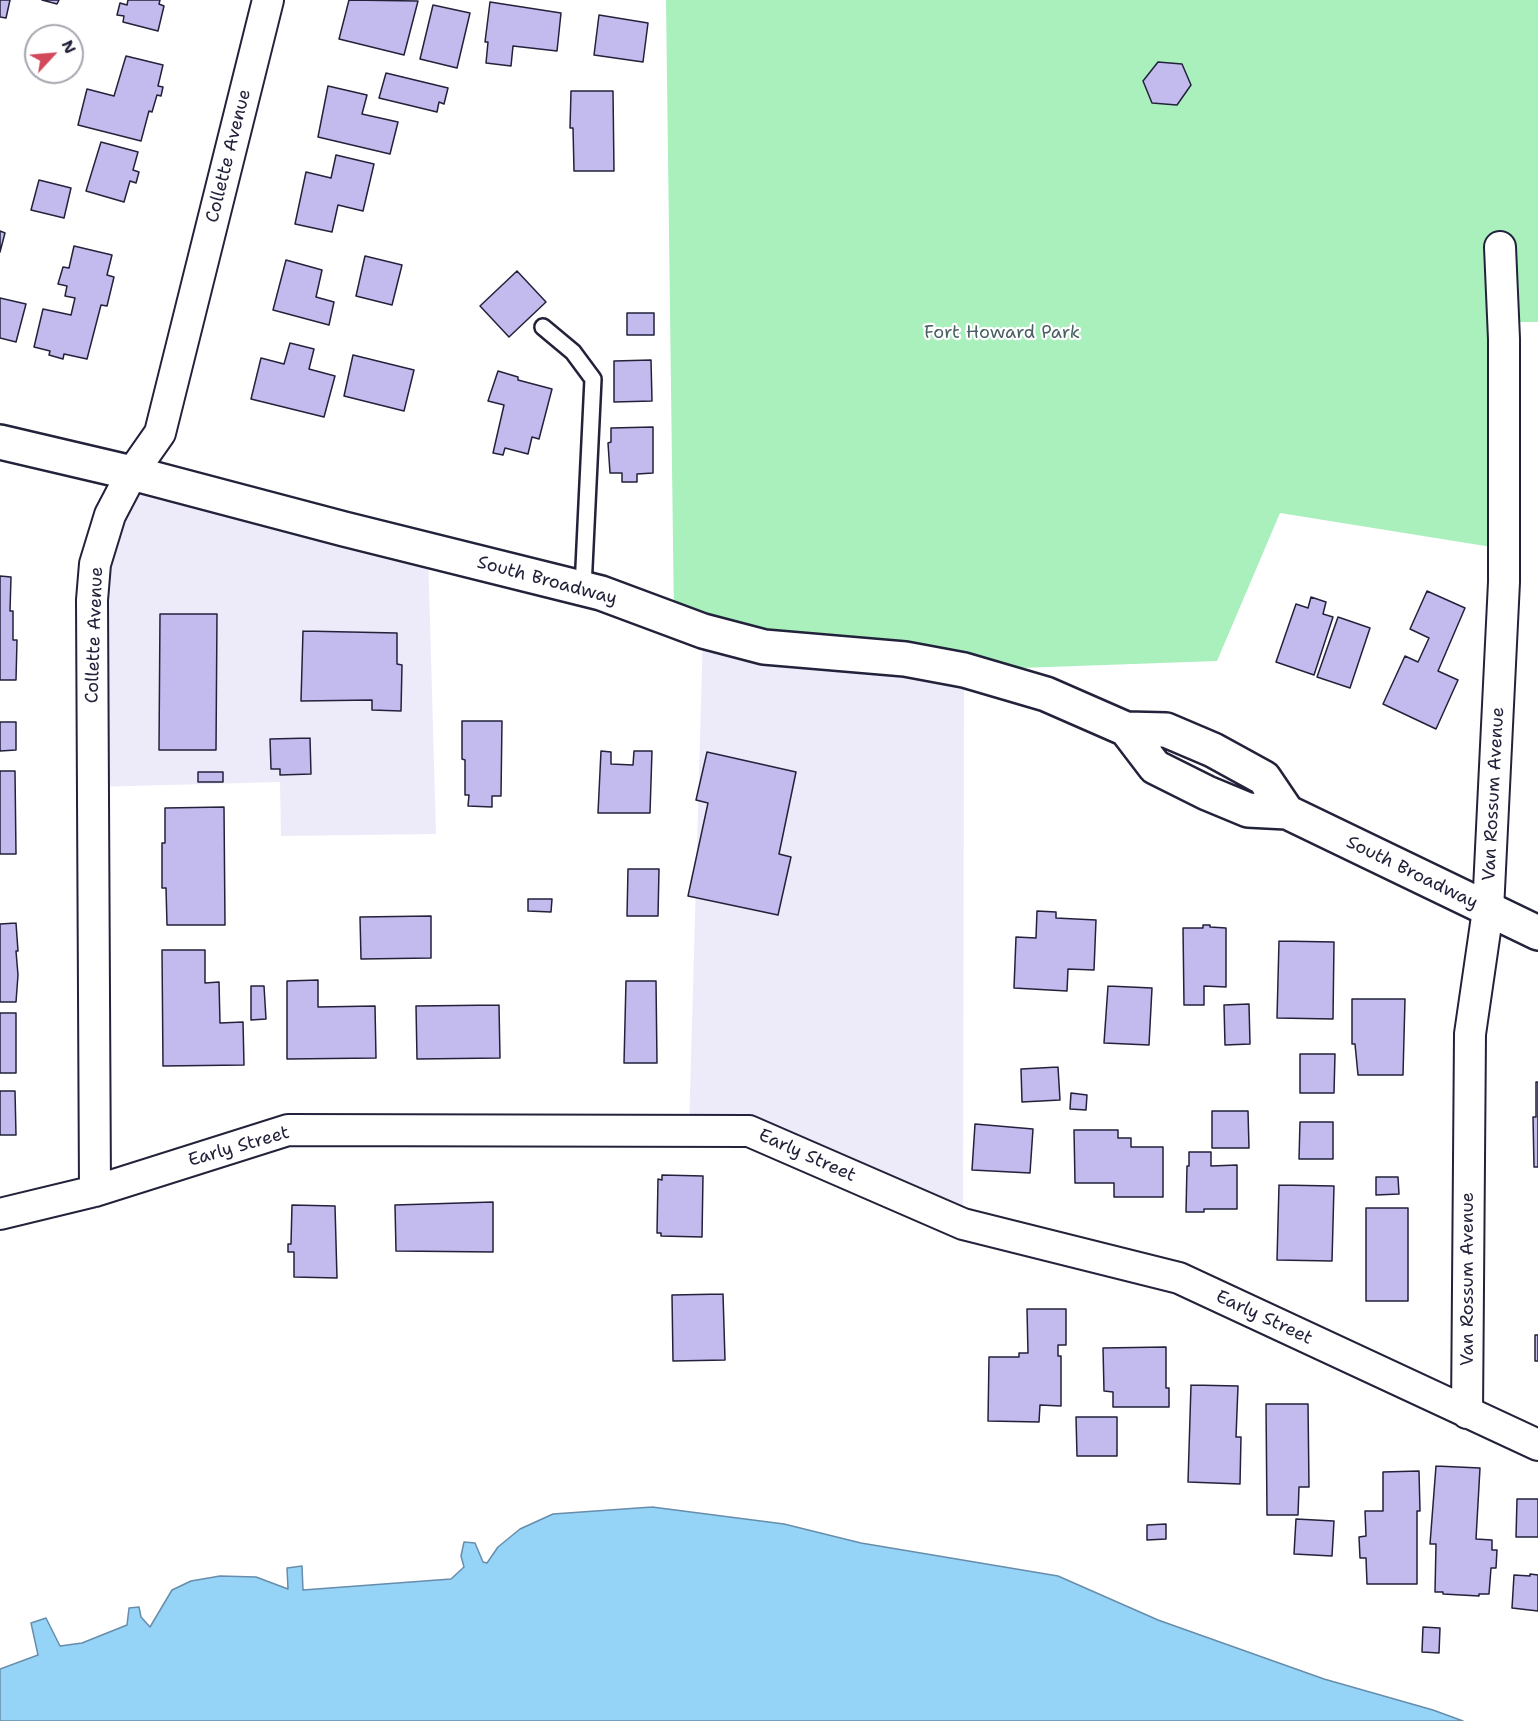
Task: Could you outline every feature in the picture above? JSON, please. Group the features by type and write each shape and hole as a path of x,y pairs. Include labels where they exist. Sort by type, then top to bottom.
{"street":[{"name":"Collette Avenue","path":"95,1191 92,600 95,564 107,522 132,473 160,433 268,0"},
{"name":"Van Rossum Avenue","path":"1467,1413 1470,1034 1488,910 1504,582 1504,339 1500,246"},
{"name":"South Broadway","path":"0,442 132,473 602,593 703,631 764,647 905,659 964,670 1046,694 1126,729 1166,730 1220,754 1264,778 1287,812 1538,933"},
{"name":"Early Street","path":"0,1214 95,1191 288,1130 749,1131 963,1224 1179,1278 1538,1445"}],"lane":[{"path":"543,327 573,352 593,378 583,588"}],"shaded area":[{"path":"132,473 428,550 436,834 281,836 280,782 92,787 92,600"},
{"path":"703,631 964,670 963,1224 749,1131 689,1131"}],"green space":[{"name":"Fort Howard Park","path":"666,0 1538,0 1538,322 1504,322 1504,549 1280,513 1217,661 964,670 674,621"}],"water":[{"path":"652,1507 784,1524 861,1543 1058,1576 1158,1620 1324,1679 1433,1710 1463,1721 0,1721 0,1669 38,1655 31,1623 46,1618 60,1646 82,1643 127,1625 129,1608 139,1607 141,1617 150,1627 172,1590 191,1581 220,1576 256,1577 288,1589 287,1568 302,1566 303,1590 451,1579 464,1567 461,1556 464,1542 475,1543 483,1562 487,1563 498,1547 520,1529 553,1514"}],"building":[{"path":"0,0 10,0 6,18 0,17"},
{"path":"42,0 59,0 57,4"},
{"path":"128,0 160,0 159,4 164,6 158,31 123,22 124,16 117,15 120,3 127,5"},
{"path":"349,0 418,1 404,55 339,39"},
{"path":"490,2 561,13 557,51 513,46 511,66 486,63 488,42 485,42"},
{"path":"433,5 470,13 457,68 420,59"},
{"path":"599,15 648,23 643,62 594,55"},
{"path":"126,56 163,65 158,86 163,87 161,96 157,95 152,112 149,111 141,141 78,125 87,89 114,96"},
{"path":"1158,62 1182,64 1191,85 1177,105 1152,103 1143,81"},
{"path":"386,73 448,88 444,104 439,102 437,112 379,98"},
{"path":"328,86 367,95 362,114 398,122 390,154 318,137"},
{"path":"571,91 613,91 614,171 574,171 573,128 570,128"},
{"path":"101,142 138,152 133,170 139,172 136,183 130,181 124,202 86,191"},
{"path":"336,155 374,164 363,211 338,205 332,232 295,224 306,172 331,178"},
{"path":"39,180 71,188 64,218 31,210"},
{"path":"0,231 5,233 0,252"},
{"path":"74,246 112,255 107,275 114,277 107,306 101,305 87,359 64,354 63,359 49,355 50,351 34,347 43,309 71,315 75,298 65,296 67,286 58,284 63,267 69,268"},
{"path":"365,256 402,265 392,305 356,296"},
{"path":"286,260 322,270 316,297 334,302 329,325 273,310"},
{"path":"517,271 546,302 509,337 480,306"},
{"path":"0,298 26,304 16,342 0,338"},
{"path":"627,313 654,313 654,335 627,335"},
{"path":"290,343 314,349 309,369 335,376 324,417 251,399 261,358 284,364"},
{"path":"353,355 414,370 404,411 344,396"},
{"path":"651,360 652,401 614,402 614,361"},
{"path":"498,371 518,377 518,380 552,389 539,439 532,437 528,454 505,448 503,455 493,453 504,405 488,401"},
{"path":"653,427 653,473 637,474 637,482 622,482 622,473 610,473 608,443 611,442 611,428"},
{"path":"0,576 11,577 10,611 13,611 13,640 17,640 16,680 0,680"},
{"path":"1427,591 1465,608 1438,671 1458,680 1436,729 1383,704 1405,656 1418,662 1429,638 1410,629"},
{"path":"1311,597 1326,602 1323,614 1333,617 1314,675 1276,662 1296,604 1308,608"},
{"path":"160,614 217,614 216,750 159,750"},
{"path":"1338,617 1370,628 1350,688 1317,677"},
{"path":"303,631 397,633 397,664 402,665 401,711 372,710 372,700 301,701"},
{"path":"462,721 502,721 501,796 492,796 492,807 468,806 469,795 465,795 465,760 462,759"},
{"path":"0,722 16,722 16,750 0,751"},
{"path":"310,738 311,774 280,775 280,769 271,769 270,739"},
{"path":"601,751 611,752 611,764 633,765 634,751 652,751 650,813 598,813"},
{"path":"707,752 796,772 779,854 791,857 778,915 688,896 708,803 696,800"},
{"path":"0,771 15,771 16,854 0,854"},
{"path":"198,772 223,772 223,782 198,782"},
{"path":"224,807 225,925 167,925 166,888 162,888 165,808"},
{"path":"628,869 659,869 658,916 627,916"},
{"path":"528,899 552,899 551,912 528,911"},
{"path":"1037,911 1056,912 1056,918 1096,920 1094,970 1068,969 1067,991 1014,988 1016,937 1036,938"},
{"path":"431,916 431,958 361,959 360,917"},
{"path":"16,923 18,975 16,1002 0,1002 0,924"},
{"path":"1203,925 1226,928 1226,987 1204,986 1204,1005 1184,1005 1183,928 1203,928"},
{"path":"1279,941 1334,942 1333,1019 1277,1018"},
{"path":"162,950 205,950 205,983 219,982 220,1023 243,1022 244,1065 163,1066"},
{"path":"318,980 318,1007 375,1006 376,1058 287,1059 287,981"},
{"path":"626,981 656,981 657,1063 624,1063"},
{"path":"251,986 264,986 266,1019 251,1020"},
{"path":"1108,986 1152,988 1149,1045 1104,1043"},
{"path":"1352,999 1405,999 1403,1075 1358,1075 1355,1044 1352,1044"},
{"path":"1249,1004 1250,1044 1225,1045 1224,1005"},
{"path":"499,1005 500,1058 417,1059 416,1006"},
{"path":"0,1013 16,1013 16,1073 0,1073"},
{"path":"1300,1054 1335,1054 1334,1093 1300,1093"},
{"path":"1058,1067 1060,1100 1022,1102 1021,1069"},
{"path":"1536,1082 1538,1082 1538,1167 1534,1167 1533,1117 1536,1117"},
{"path":"0,1091 15,1091 16,1135 0,1135"},
{"path":"1071,1093 1087,1095 1086,1110 1070,1109"},
{"path":"1212,1111 1248,1111 1249,1148 1212,1148"},
{"path":"1300,1122 1333,1122 1333,1159 1299,1159"},
{"path":"975,1124 1033,1129 1030,1173 972,1170"},
{"path":"1074,1130 1118,1130 1118,1138 1131,1138 1131,1147 1163,1147 1163,1197 1114,1197 1114,1183 1075,1183"},
{"path":"1189,1152 1211,1152 1211,1166 1237,1165 1237,1209 1204,1209 1204,1212 1186,1212"},
{"path":"662,1175 703,1176 702,1237 661,1236 661,1233 657,1233 658,1179 662,1180"},
{"path":"1376,1177 1398,1177 1399,1194 1376,1195"},
{"path":"1279,1185 1334,1186 1332,1261 1277,1260"},
{"path":"493,1202 493,1252 396,1251 395,1205"},
{"path":"292,1205 335,1206 337,1278 294,1277 294,1252 288,1252 288,1244 291,1244"},
{"path":"1366,1208 1408,1208 1408,1301 1366,1301"},
{"path":"723,1294 725,1360 673,1361 672,1295"},
{"path":"1027,1309 1066,1309 1066,1345 1058,1345 1058,1356 1061,1356 1061,1406 1040,1405 1039,1422 988,1421 989,1357 1019,1357 1019,1353 1028,1353"},
{"path":"1535,1335 1538,1335 1538,1361 1535,1361"},
{"path":"1166,1347 1166,1388 1169,1388 1169,1407 1113,1407 1113,1392 1104,1391 1103,1348"},
{"path":"1191,1385 1238,1386 1236,1437 1241,1437 1240,1484 1188,1482"},
{"path":"1266,1404 1308,1404 1309,1487 1299,1487 1298,1515 1267,1515"},
{"path":"1076,1417 1117,1417 1117,1456 1077,1456"},
{"path":"1436,1466 1480,1468 1476,1539 1492,1540 1492,1550 1497,1550 1496,1568 1491,1568 1489,1594 1479,1594 1479,1596 1435,1592 1436,1544 1430,1544"},
{"path":"1419,1471 1417,1584 1367,1584 1366,1558 1360,1558 1359,1537 1366,1536 1365,1511 1383,1511 1383,1472"},
{"path":"1517,1499 1538,1499 1538,1537 1516,1537"},
{"path":"1296,1519 1334,1521 1332,1556 1294,1554"},
{"path":"1166,1524 1166,1539 1147,1540 1147,1525"},
{"path":"1530,1574 1538,1575 1538,1611 1512,1608 1514,1575 1530,1576"},
{"path":"1423,1627 1440,1628 1439,1653 1422,1652"}]}
